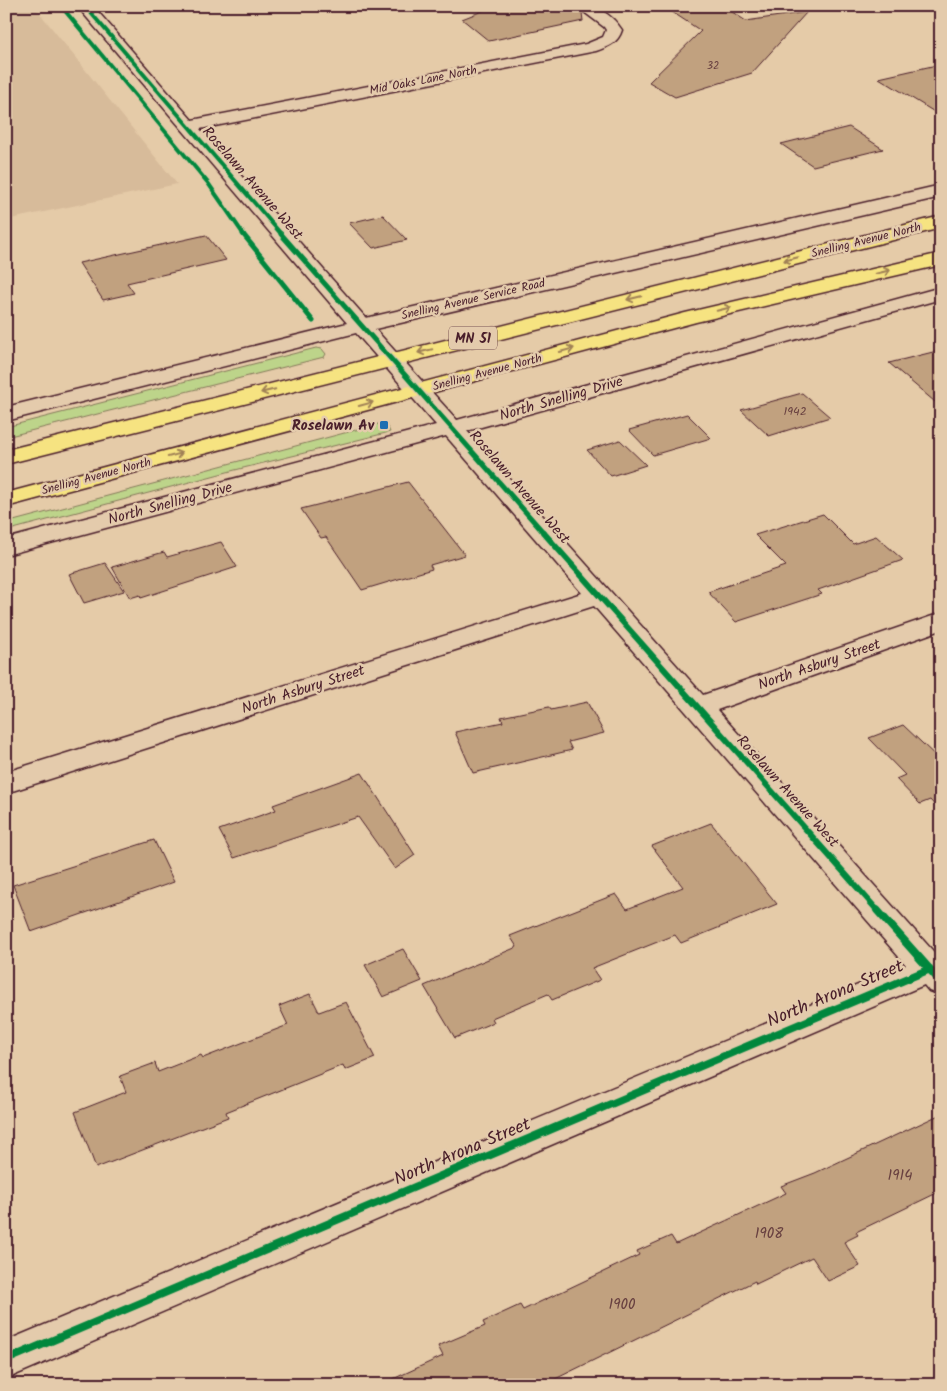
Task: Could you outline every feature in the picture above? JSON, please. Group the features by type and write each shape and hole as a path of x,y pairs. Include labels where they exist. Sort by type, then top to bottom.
{"main road":[{"name":"Snelling Avenue North","path":"6,457 941,222"},
{"name":"Snelling Avenue North","path":"6,500 692,317 941,259"}],"street":[{"name":"Roselawn Avenue West","path":"85,6 187,126 419,391 935,975"},
{"name":"Mid Oaks Lane North","path":"187,126 590,48 607,41 613,36 614,30 610,24 584,6"},
{"name":"Snelling Avenue Service Road","path":"6,414 363,326 941,191"},
{"name":"North Snelling Drive","path":"6,547 452,428 712,354 941,293"},
{"name":"North Asbury Street","path":"6,783 599,596"},
{"name":"North Asbury Street","path":"697,707 941,621"},
{"name":"North Arona Street","path":"6,1360 935,975"}],"shaded area":[{"path":"6,6 34,6 177,184 6,220"}],"green space":[{"path":"316,348 322,349 326,354 324,357 6,437 6,427"},
{"path":"382,423 386,424 390,432 231,471 6,531 6,523"}],"building":[{"path":"495,6 574,6 582,13 583,21 489,41 462,19"},
{"path":"663,6 723,6 746,21 807,12 752,73 675,97 649,82 701,31"},
{"path":"941,64 941,116 879,78"},
{"path":"849,127 883,149 813,166 781,144"},
{"path":"383,215 407,240 373,248 349,223"},
{"path":"206,235 226,260 127,283 134,293 103,300 79,263"},
{"path":"941,350 941,407 889,363"},
{"path":"802,393 830,417 769,436 741,410"},
{"path":"687,414 711,438 653,455 629,430"},
{"path":"620,440 646,465 611,476 587,450"},
{"path":"408,482 465,555 430,565 432,569 362,590 326,537 321,538 301,509"},
{"path":"823,514 853,544 876,536 903,560 818,590 822,594 736,622 708,592 786,566 755,535"},
{"path":"221,542 237,567 141,598 140,595 130,598 112,567 164,552 167,557"},
{"path":"105,563 124,591 84,603 69,574"},
{"path":"587,702 604,733 568,742 572,750 473,773 455,732 503,722 501,717 549,707 551,710"},
{"path":"903,725 941,761 941,812 930,800 920,804 896,779 905,775 869,738"},
{"path":"362,773 415,855 395,869 358,817 234,858 219,830 276,810 273,805"},
{"path":"711,823 777,904 681,943 675,935 592,968 600,980 552,1000 548,994 492,1018 494,1022 455,1038 424,986 517,947 510,936 616,894 627,909 683,887 652,846"},
{"path":"154,840 174,882 31,932 13,885"},
{"path":"403,949 422,981 383,997 365,965"},
{"path":"310,994 319,1012 346,1002 375,1058 345,1070 343,1065 226,1112 228,1117 96,1168 75,1112 126,1092 120,1076 155,1063 158,1072 201,1055 203,1058 288,1025 279,1006"},
{"path":"941,1114 941,1191 856,1232 858,1235 844,1242 860,1266 828,1281 812,1257 756,1284 755,1281 543,1385 380,1385 443,1356 438,1346 485,1326 483,1322 520,1305 523,1310 639,1255 637,1251 671,1236 676,1244 786,1193 781,1186 815,1173"}],"cycle path":[{"path":"61,6 208,183 250,244 313,321"},
{"path":"85,6 348,311 941,982"},
{"path":"6,1360 930,969"}],"place":[{"name":"Roselawn Av","path":"384,425"}]}
